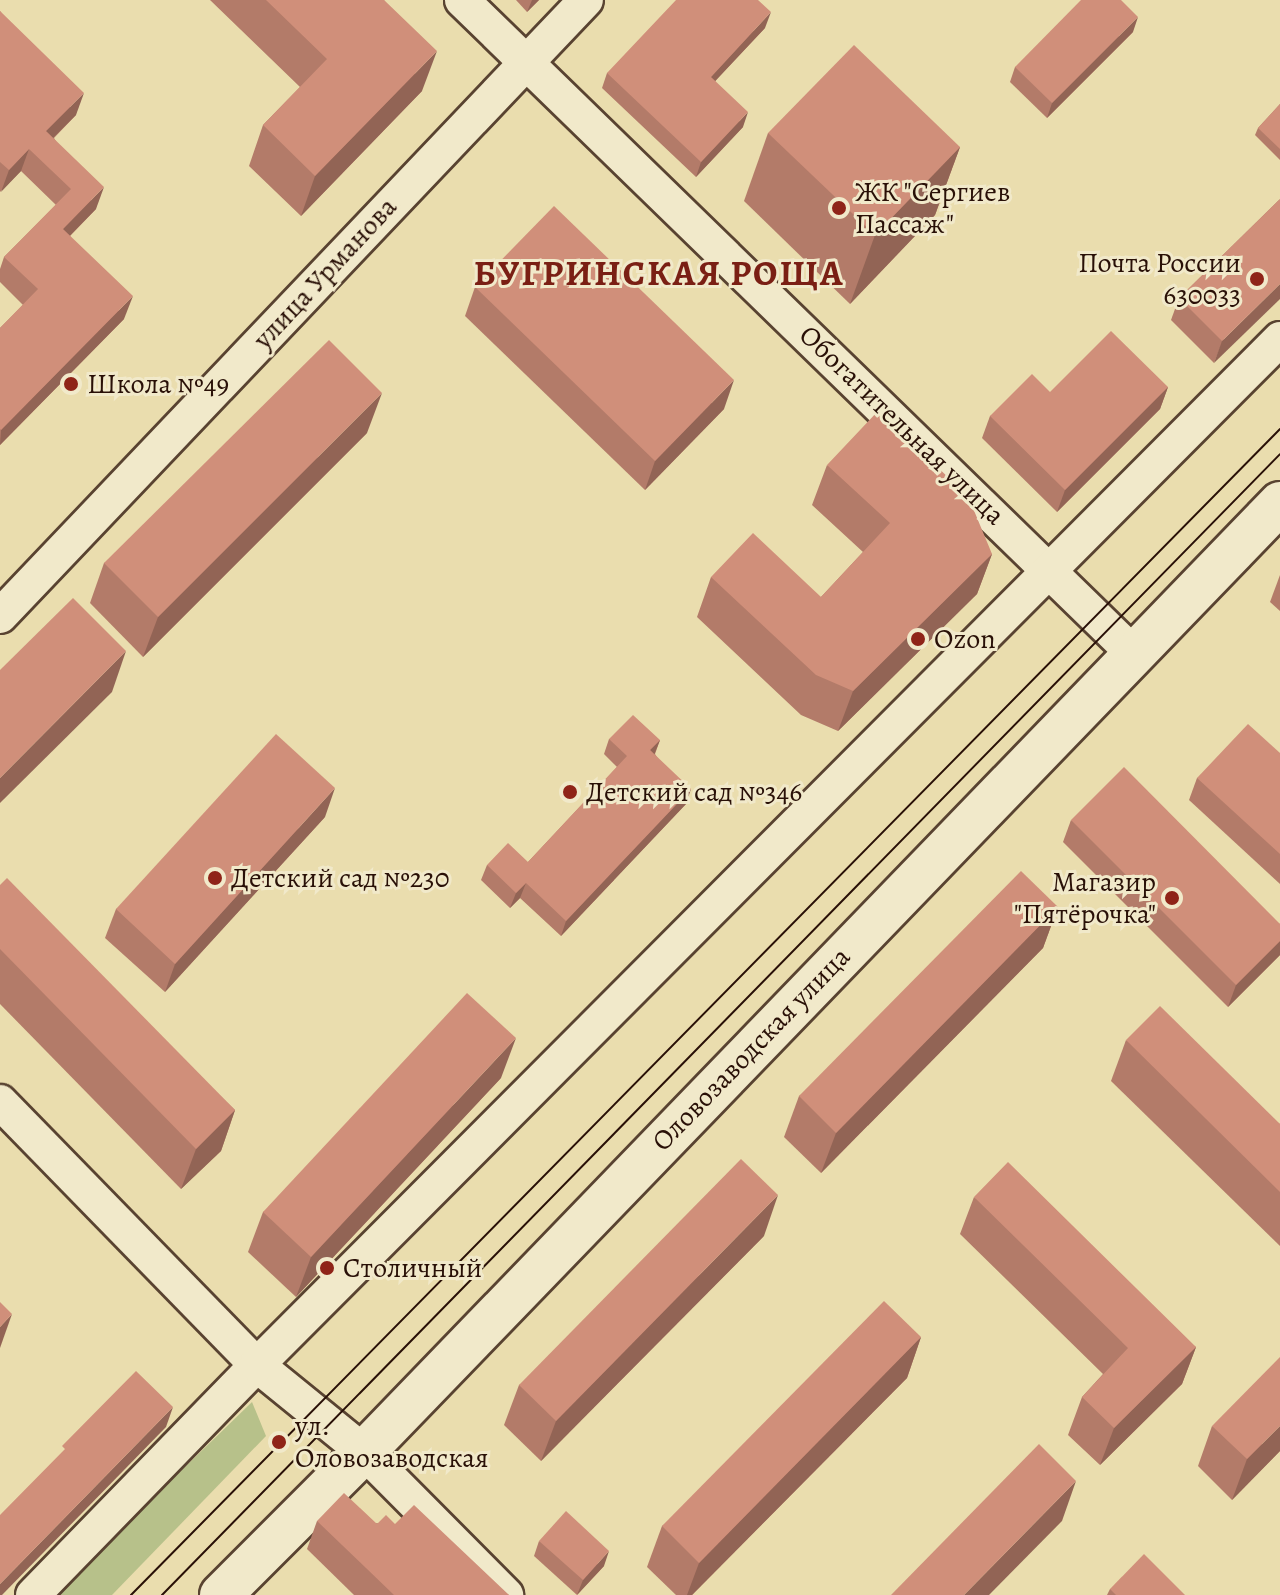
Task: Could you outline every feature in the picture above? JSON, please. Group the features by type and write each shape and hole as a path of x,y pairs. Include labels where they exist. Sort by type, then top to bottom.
{"street":[{"name":"Обогатительная улица","path":"462,0 1132,652"},
{"name":"улица Урманова","path":"0,616 586,0"},
{"path":"33,1595 257,1365 1280,339"},
{"name":"Оловозаводская улица","path":"221,1595 364,1452 1132,652 1280,503"},
{"path":"0,1102 257,1365 364,1452 506,1595"}],"green space":[{"path":"252,1402 266,1436 112,1595 53,1595"}],"building":[{"path":"266,0 384,0 437,51 315,176 263,125 327,59"},
{"path":"676,0 758,0 771,12 711,77 748,112 701,162 607,73"},
{"path":"1081,0 1121,0 1138,17 1052,103 1015,67"},
{"path":"0,11 84,93 46,131 104,187 63,229 133,296 1,430 0,328 38,289 4,257 71,189 29,149 9,170 0,162"},
{"path":"854,45 960,147 875,235 768,133"},
{"path":"1280,104 1280,149 1258,128"},
{"path":"1280,199 1280,284 1222,341 1179,298"},
{"path":"554,206 734,380 655,461 475,287"},
{"path":"1111,331 1168,387 1065,490 990,416 1032,374 1050,392"},
{"path":"329,340 382,393 158,617 104,563"},
{"path":"878,411 968,496 992,554 853,691 816,675 711,577 753,533 821,597 890,523 827,465"},
{"path":"73,598 126,651 0,778 0,670"},
{"path":"633,715 660,740 650,750 691,789 566,921 526,883 516,893 487,865 508,843 528,862 627,756 609,739"},
{"path":"1248,724 1280,753 1280,854 1197,778"},
{"name":"Детский сад №230","path":"276,734 335,788 175,964 116,909"},
{"name":"Магазир \"Пятёрочка\"","path":"1124,767 1280,924 1280,941 1236,985 1071,820"},
{"path":"1021,871 1058,907 836,1133 799,1096"},
{"path":"7,878 235,1110 196,1149 0,949 0,885"},
{"path":"467,993 516,1038 311,1257 263,1212"},
{"path":"1160,1006 1280,1124 1280,1192 1126,1040"},
{"path":"741,1159 778,1195 556,1421 519,1385"},
{"path":"1008,1162 1196,1347 1114,1428 1082,1397 1128,1348 974,1197"},
{"path":"884,1301 921,1337 699,1563 662,1526"},
{"path":"0,1302 12,1314 0,1327"},
{"path":"1280,1357 1280,1426 1247,1459 1212,1426"},
{"path":"136,1371 173,1407 0,1584 0,1515"},
{"path":"1039,1444 1076,1481 964,1595 891,1595"},
{"path":"344,1493 377,1524 386,1515 395,1524 414,1505 509,1595 394,1595 317,1521"},
{"path":"566,1511 609,1551 583,1580 539,1541"},
{"path":"1144,1554 1185,1595 1116,1595 1110,1589"}],"tram line":[{"path":"131,1595 1280,429"},
{"path":"162,1595 1280,454"}],"place":[{"name":"ЖК \"Сергиев Пассаж\"","path":"839,208"},
{"name":"Почта России 630033","path":"1257,279"},
{"name":"Школа №49","path":"71,384"},
{"name":"Ozon","path":"918,639"},
{"name":"Детский сад №346","path":"570,792"},
{"name":"Детский сад №230","path":"215,878"},
{"name":"Магазир \"Пятёрочка\"","path":"1172,898"},
{"name":"Столичный","path":"327,1268"},
{"name":"ул. Оловозаводская","path":"279,1442"}],"district":[{"name":"БУГРИНСКАЯ РОЩА","path":"659,273"}]}
